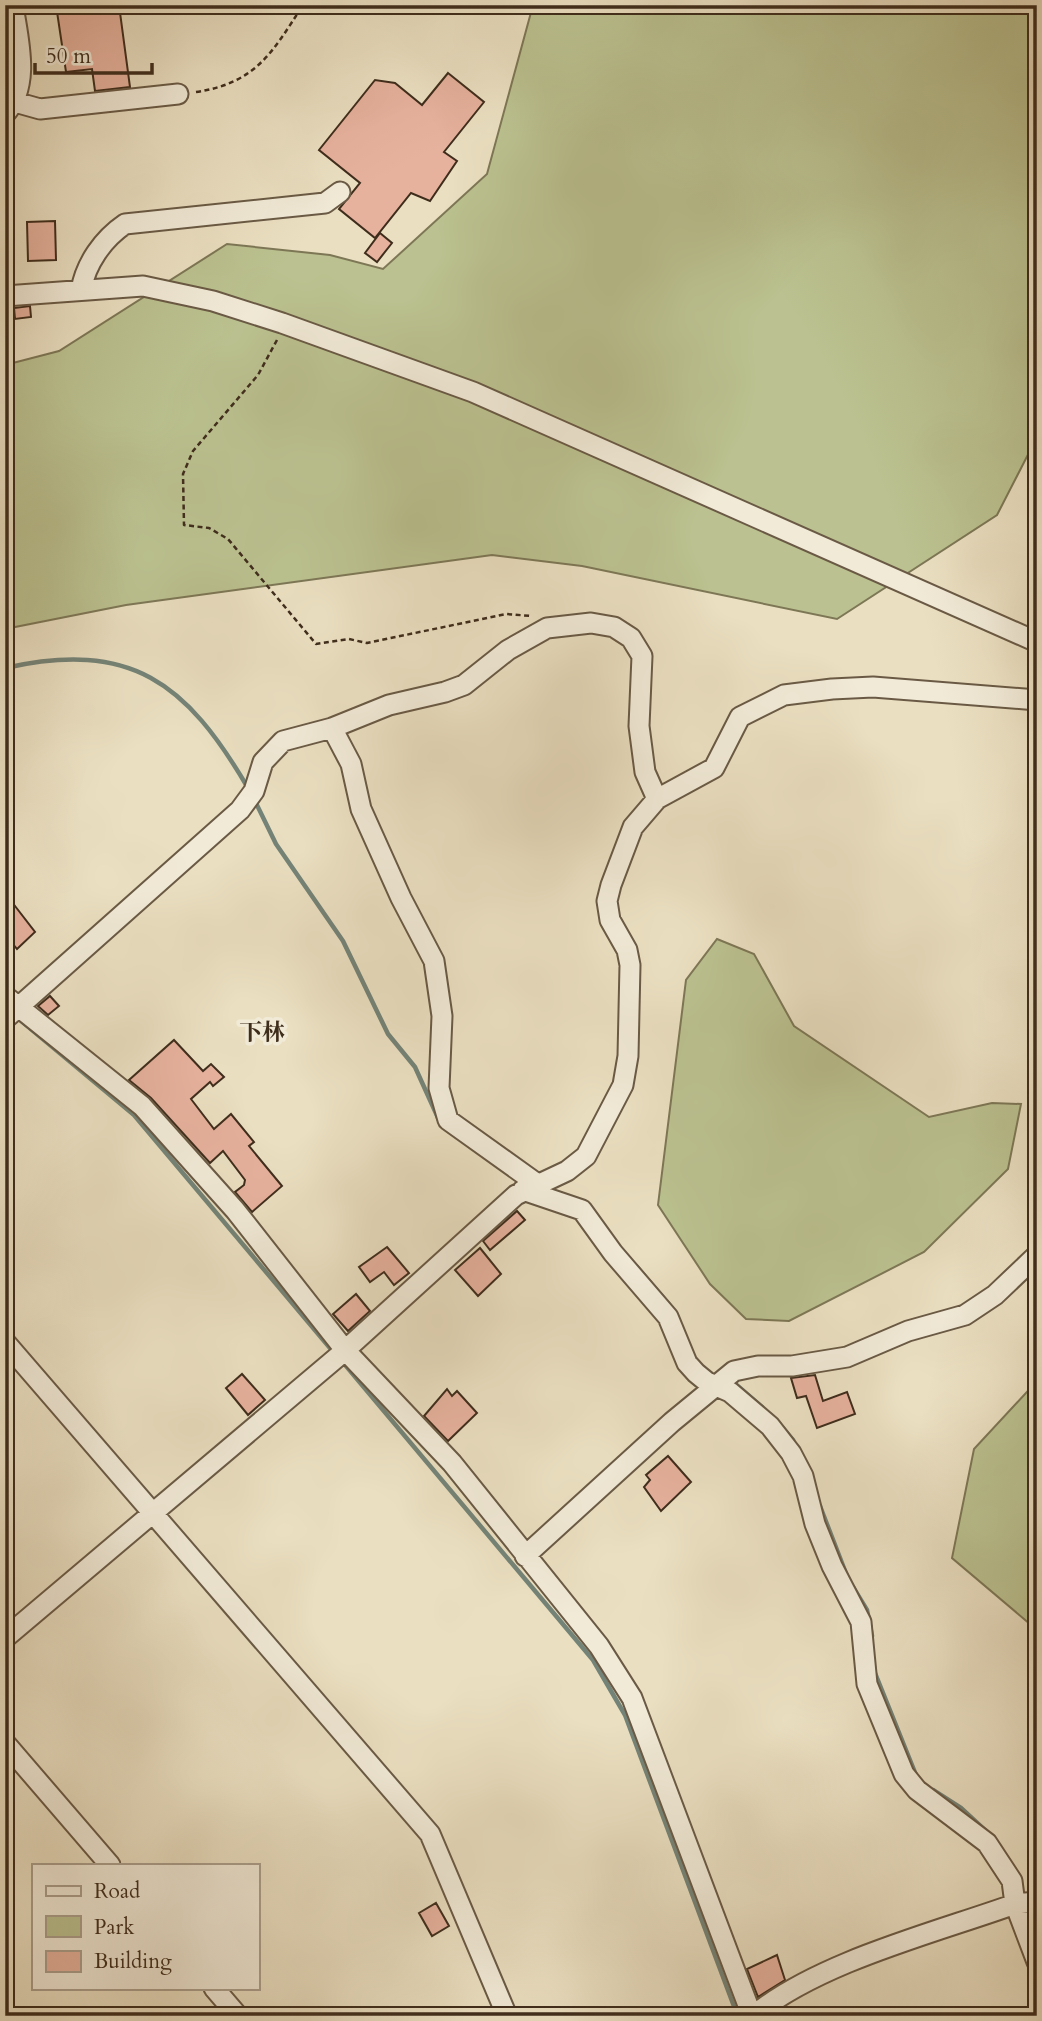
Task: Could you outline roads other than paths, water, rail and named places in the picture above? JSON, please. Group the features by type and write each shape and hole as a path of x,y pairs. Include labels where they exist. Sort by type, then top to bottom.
{"street":[{"path":"13,5 20,79 10,108 40,109 178,94"},
{"path":"81,290 83,277 107,237 125,224 326,203 340,192"},
{"path":"5,296 143,286 168,290 282,323 473,392 1037,642"},
{"path":"657,799 645,772 639,726 642,656 631,638 614,627 591,623 547,628 508,650 464,685 389,705 332,728 283,741 263,762 251,795 240,810 10,1010 142,1106 235,1210 339,1355 452,1464 599,1646 632,1698 752,2016 794,1988 834,1970 1015,1904 1037,1902"},
{"path":"5,1638 339,1355 529,1187 566,1171 586,1156 623,1085 628,1056 630,965 627,950 610,920 607,901 633,827 657,799 714,768 740,716 784,695 873,687 1037,700"},
{"path":"332,728 351,764 360,809 434,961 442,1016 439,1088 448,1120 529,1187 582,1210 613,1253 668,1317 687,1363 707,1382 723,1381"},
{"path":"526,1556 672,1422 723,1381 758,1366 792,1366 847,1357 908,1331 965,1315 995,1295 1037,1255"},
{"path":"5,1342 430,1834 507,2016"},
{"path":"723,1381 730,1392 770,1426 792,1453 803,1476 815,1524 831,1566 861,1622 867,1684 904,1774 917,1790 987,1843 1012,1881 1015,1904 1037,1962"},
{"path":"5,1743 109,1864"},
{"path":"216,1990 238,2016"}],"waterway":[{"path":"5,668 49,661 87,660 121,666 150,678 177,696 202,721 248,788"},
{"path":"254,799 276,844 343,941 388,1034 415,1067 439,1120"},
{"path":"20,1020 134,1115 335,1354"},
{"path":"637,1267 672,1308"},
{"path":"341,1360 593,1660 625,1715 735,2009"},
{"path":"732,1381 762,1407"},
{"path":"776,1420 793,1440"},
{"path":"820,1506 847,1576"},
{"path":"853,1587 867,1610 872,1636"},
{"path":"875,1673 916,1775"},
{"path":"933,1790 961,1808 987,1832"}],"district":[{"name":"下林","path":"262,1032"}]}
